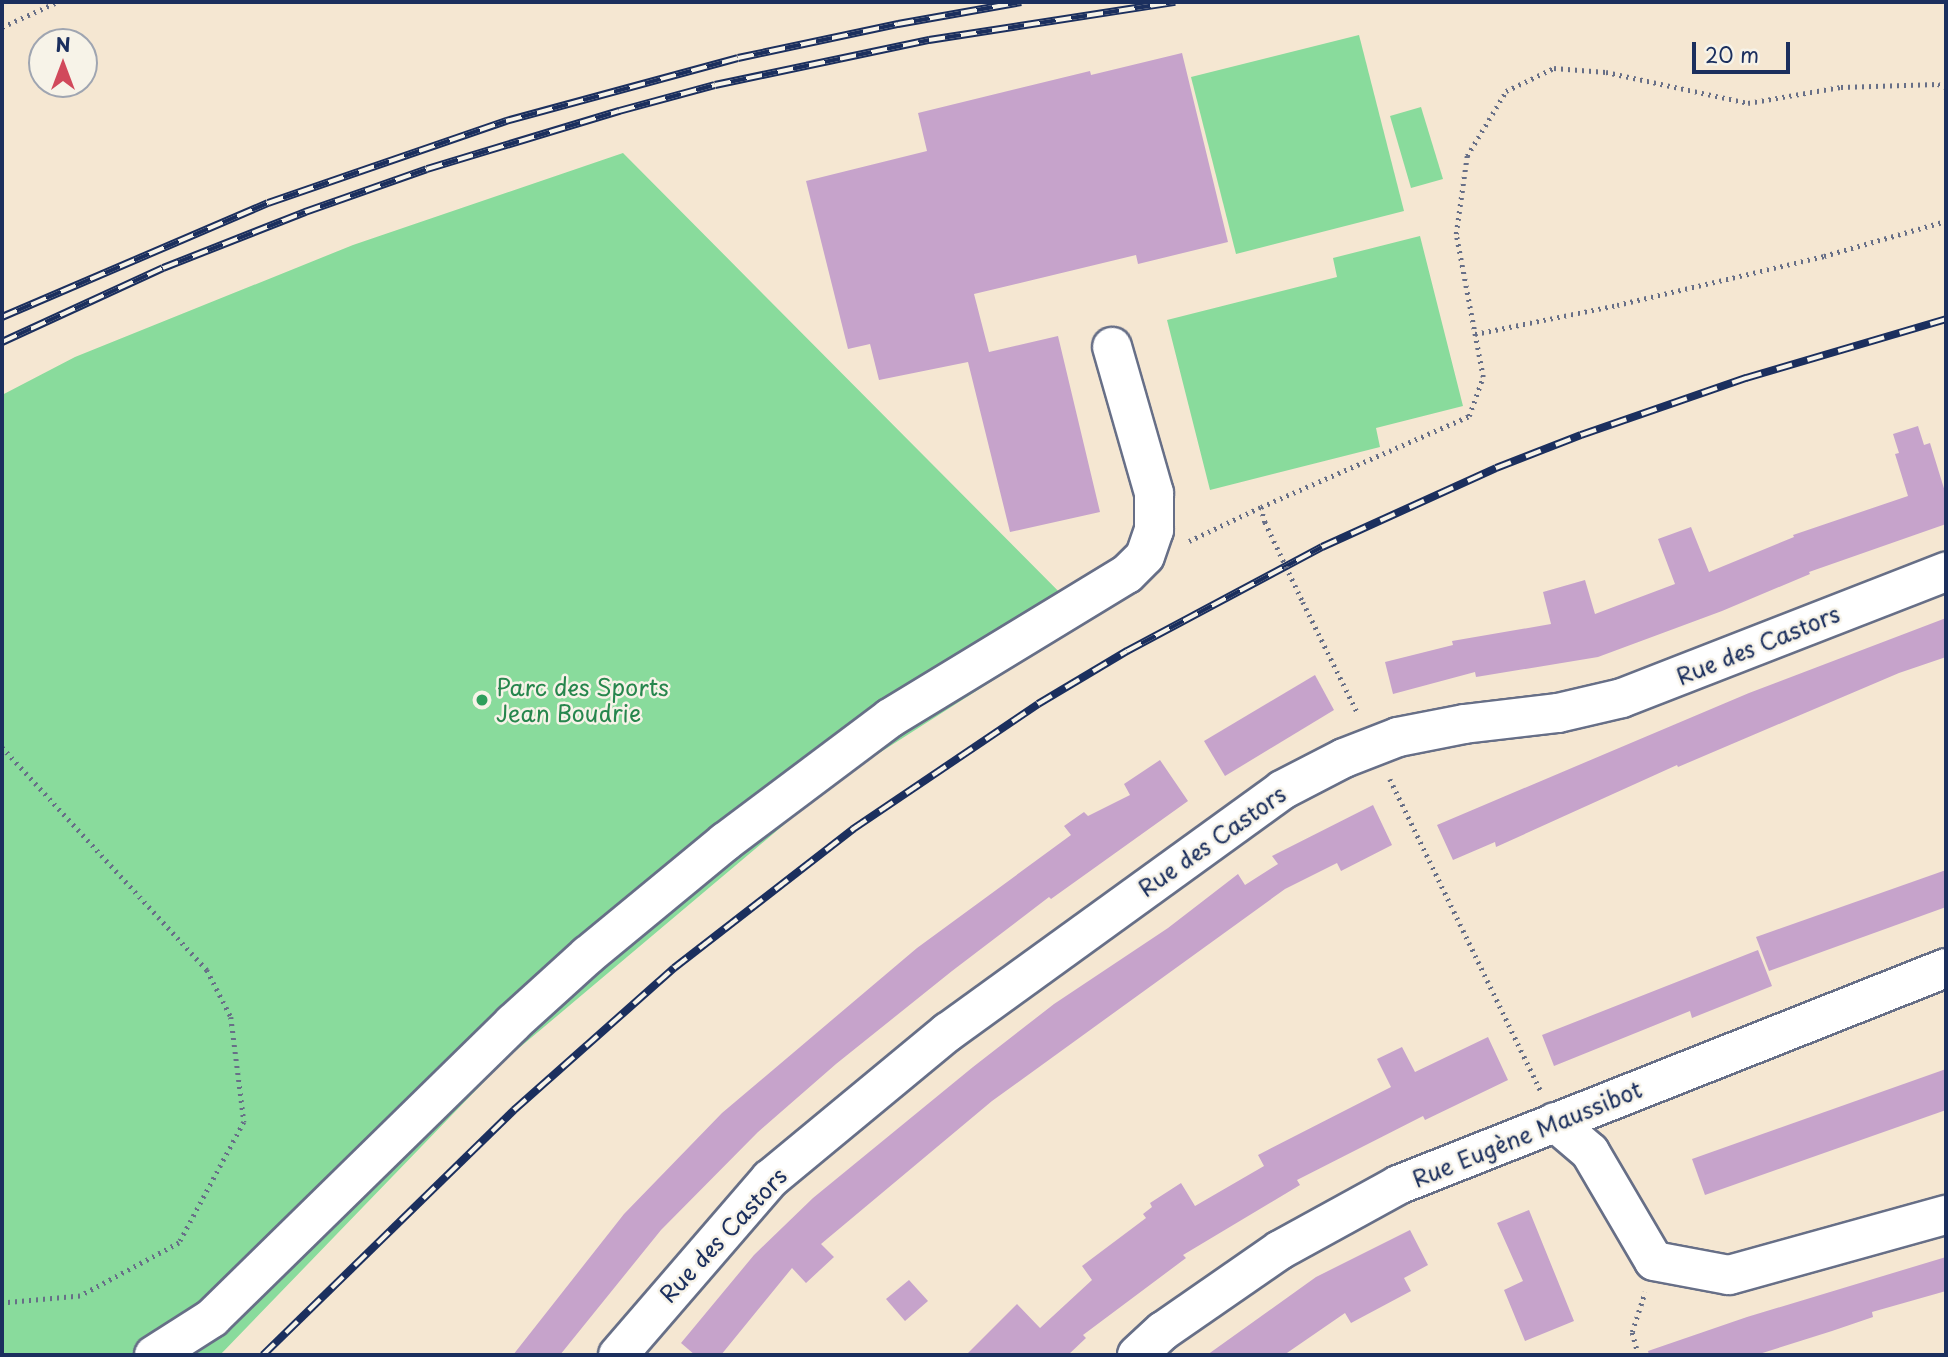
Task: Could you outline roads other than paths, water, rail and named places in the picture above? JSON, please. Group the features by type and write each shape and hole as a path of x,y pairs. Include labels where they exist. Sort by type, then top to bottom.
{"street":[{"path":"154,1355 212,1318 513,1023 597,947 724,842 890,718 1127,574 1145,556 1154,530 1154,494 1112,347"},
{"name":"Rue des Castors","path":"618,1355 770,1180 948,1031 1282,790 1373,745 1422,731 1558,713 1622,698 1946,572"},
{"name":"Rue Eugène Maussibot","path":"1137,1355 1163,1331 1280,1250 1398,1185 1946,968"},
{"path":"1555,1122 1590,1152 1654,1261 1728,1275 1946,1215"}],"railway":[{"path":"2,317 268,203 506,121 738,58 898,24 1021,2"},
{"path":"2,342 163,268 305,212 427,169 619,111 715,85 929,40 1175,2"},
{"path":"263,1355 514,1110 674,968 853,829 1038,704 1127,651 1322,547 1496,468 1581,435 1746,378 1946,319"}],"place":[{"name":"Parc des Sports Jean Boudrie","path":"482,700"}]}
